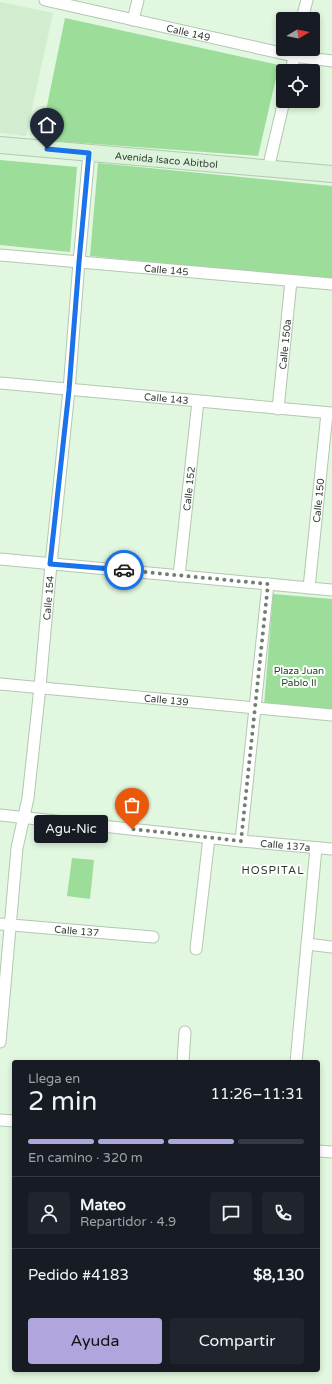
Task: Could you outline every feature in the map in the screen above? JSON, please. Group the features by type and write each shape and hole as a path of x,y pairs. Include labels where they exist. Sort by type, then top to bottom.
{"main road":[{"name":"Avenida Isaco Abitbol","path":"0,145 332,174"}],"street":[{"name":"Calle 149","path":"45,0 133,20 276,48"},
{"path":"133,20 138,0"},
{"path":"304,12 307,0"},
{"name":"Calle 149","path":"311,56 332,61"},
{"path":"268,169 282,108"},
{"name":"Calle 154","path":"0,1042 5,924 17,848 28,798 40,687 50,564 69,390 89,153"},
{"name":"Calle 145","path":"0,255 332,284"},
{"name":"Calle 150a","path":"278,409 291,281"},
{"name":"Calle 143","path":"0,383 329,413"},
{"name":"Calle 152","path":"179,576 198,401"},
{"name":"Calle 150","path":"309,588 329,413"},
{"path":"0,559 332,590"},
{"path":"241,841 268,584"},
{"name":"Calle 139","path":"0,684 332,715"},
{"name":"Calle 137a","path":"0,814 209,838 332,849"},
{"path":"196,949 209,838"},
{"path":"296,1060 316,848"},
{"name":"Calle 137","path":"5,924 153,937"},
{"path":"307,944 332,947"},
{"path":"183,1060 185,1032"},
{"path":"0,1120 12,1121"},
{"path":"320,1151 332,1152"}],"shaded area":[{"path":"0,2 53,13 26,136 0,133"}],"green space":[{"path":"65,18 276,64 276,78 258,156 40,140"},
{"path":"0,160 77,167 70,252 0,245"},
{"path":"98,163 332,186 332,280 90,256"},
{"name":"Plaza Juan Pablo II","path":"273,594 332,599 332,712 264,706"},
{"path":"72,858 94,860 90,899 67,896"}],"way so far":[{"path":"124,570 268,584 241,841 132,829"}],"place":[{"name":"Agu-Nic","path":"132,829"}],"district":[{"name":"HOSPITAL","path":"273,870"}],"route":[{"path":"47,149 89,153 69,390 50,564 124,570"}]}
